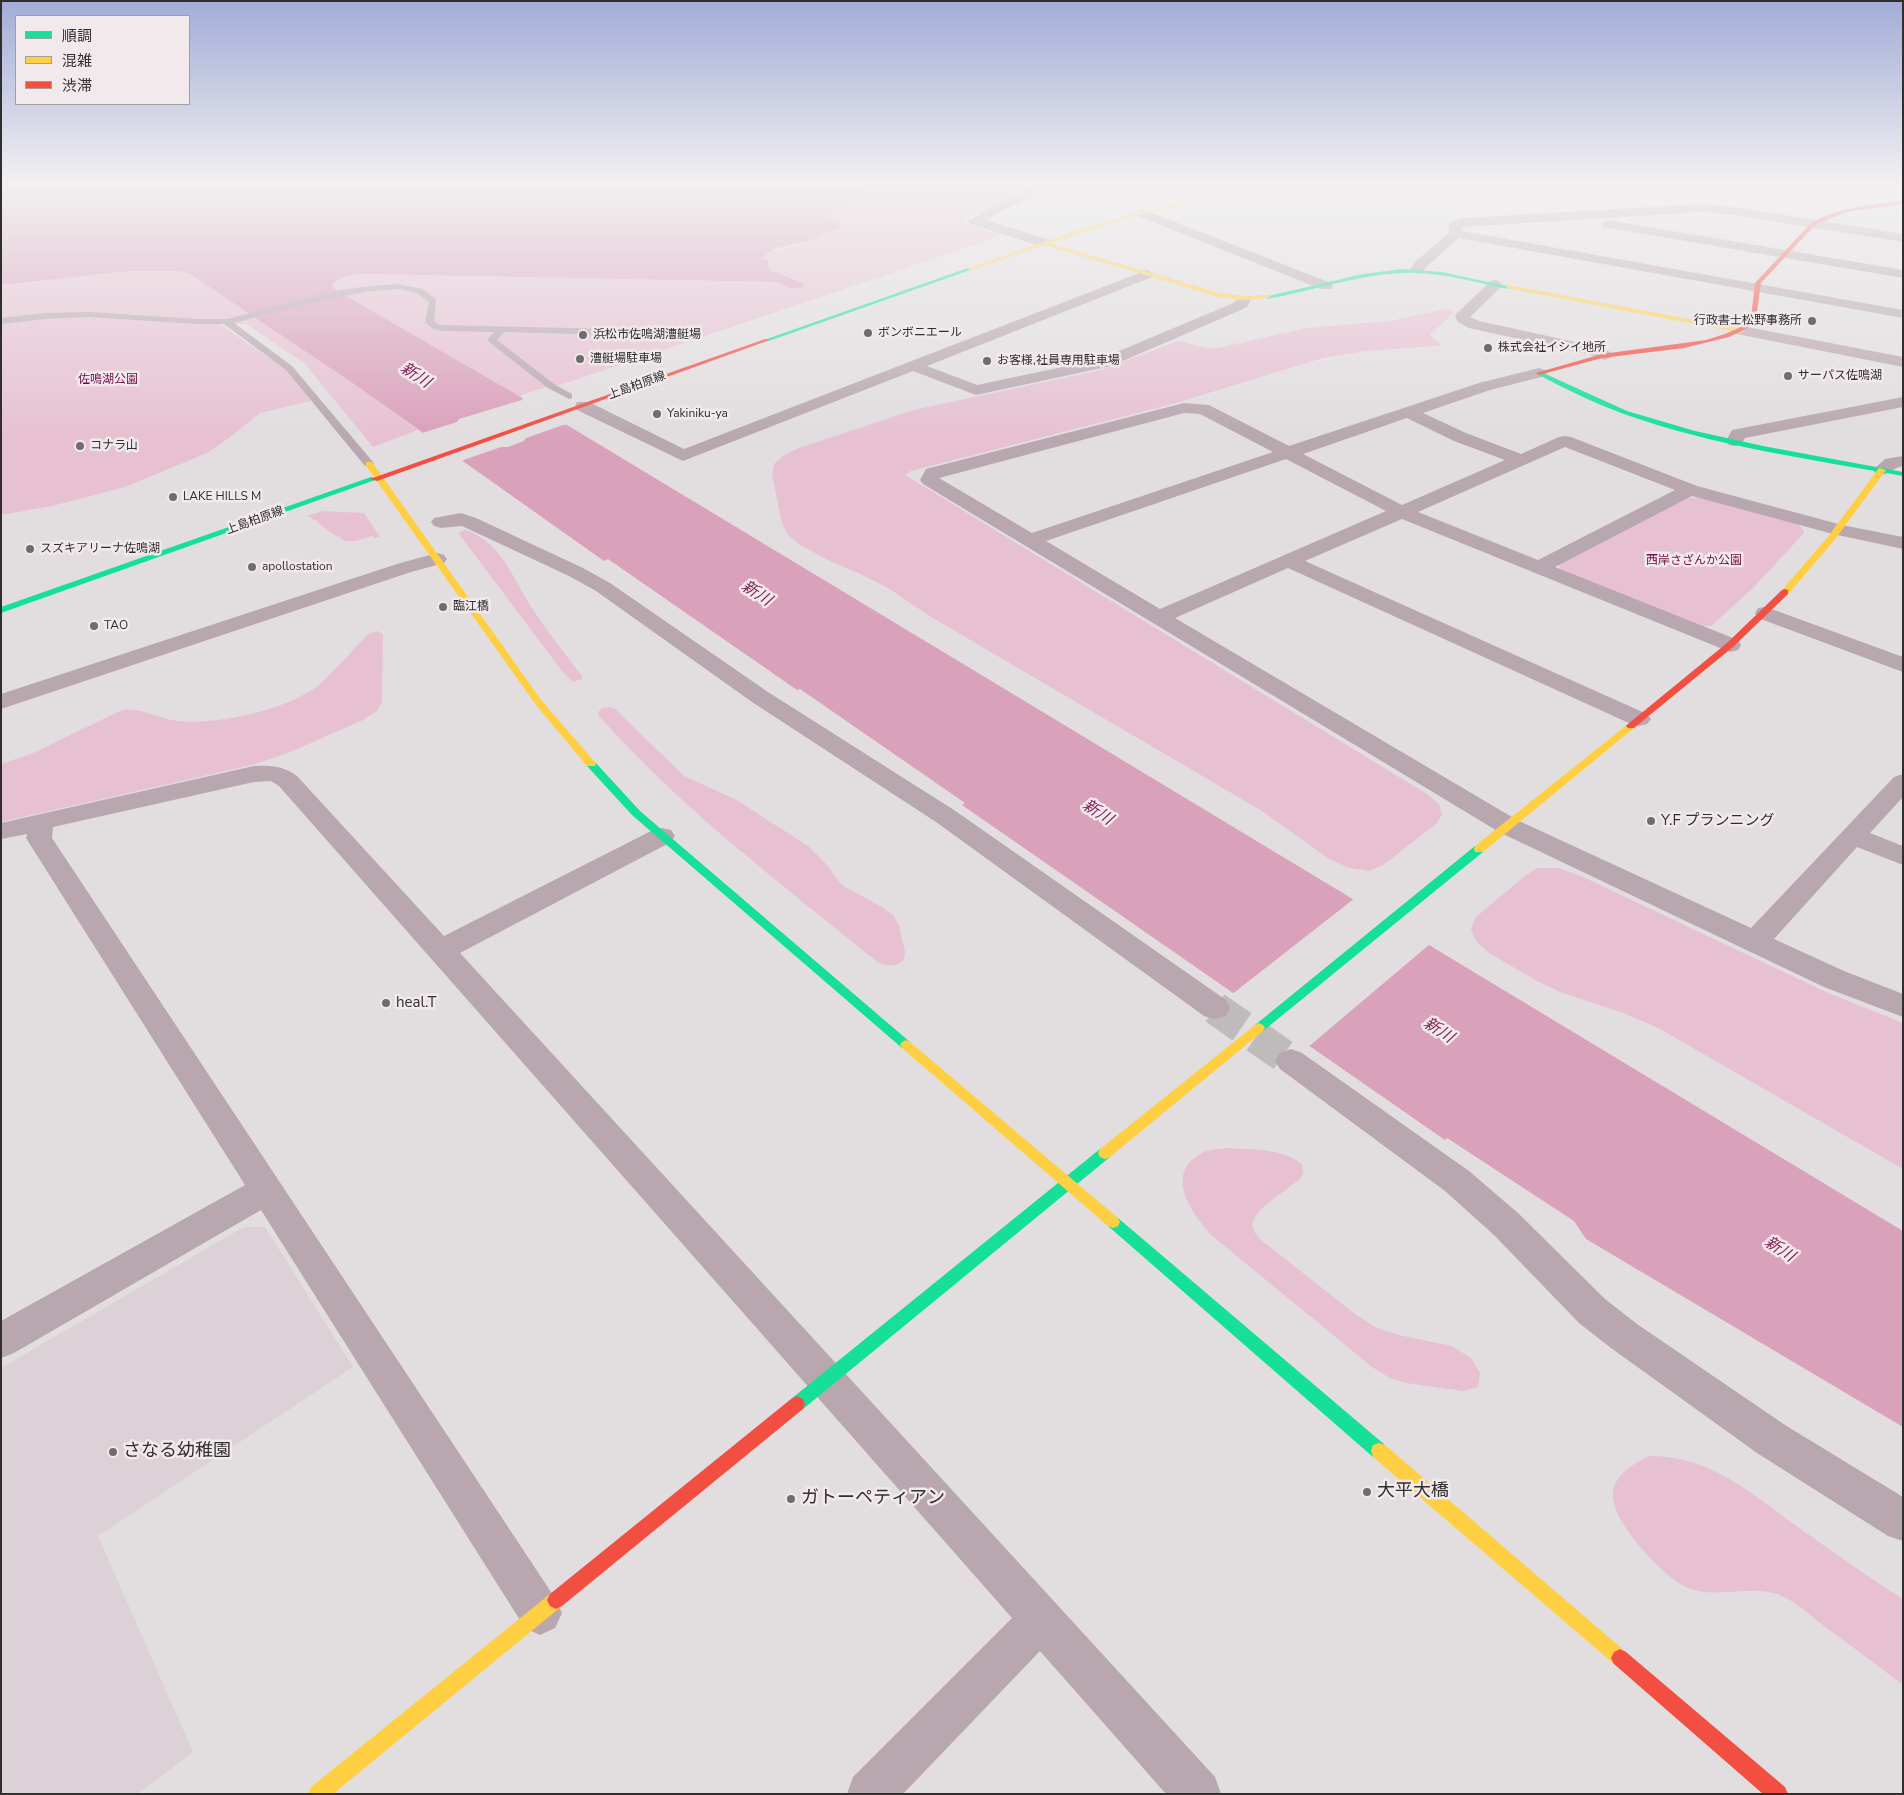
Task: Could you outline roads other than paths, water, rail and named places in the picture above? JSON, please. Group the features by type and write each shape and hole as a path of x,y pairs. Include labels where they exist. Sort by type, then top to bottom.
{"street":[{"path":"722,343 936,269"},
{"name":"上島柏原線","path":"1,610 425,460 575,401 968,269"},
{"path":"1130,269 1216,294 1244,299 1272,297 1397,272 1418,270 1903,362"},
{"path":"1283,269 1326,286"},
{"path":"1649,269 1903,314"},
{"path":"1030,540 1485,386 1604,355 1734,335 1752,323 1756,314 1755,288 1770,269"},
{"path":"1872,269 1903,274"},
{"path":"575,401 683,456 1147,274"},
{"path":"1496,284 1462,316 1463,319 1474,325 1593,350 1604,355"},
{"path":"914,366 976,390 1093,366 1116,359 1236,307 1242,304 1244,299"},
{"path":"1539,373 1586,397 1653,422 1690,433 1903,474"},
{"name":"上島柏原線","path":"554,401 575,401"},
{"path":"1735,441 1738,434 1903,402"},
{"path":"1730,645 1402,512 1203,409 1184,408 932,473 928,480 1158,617 1503,830 1756,943 1834,980 1903,1006"},
{"path":"1408,412 1460,436 1521,460"},
{"path":"1158,617 1565,441 1690,490 1840,530 1903,543"},
{"path":"384,459 365,465 378,477 524,683 556,724 614,790 662,836 1778,1794"},
{"path":"318,1794 1730,645 1766,613 1794,583 1840,530 1882,470 1891,463 1903,461"},
{"path":"1539,568 1690,490"},
{"path":"441,522 461,520 469,522 590,579 760,697 945,816 1215,1008"},
{"path":"1,702 404,568 437,559"},
{"path":"1289,560 1639,719"},
{"path":"1766,613 1903,665"},
{"path":"1,831 254,774 269,772 280,775 1198,1794"},
{"path":"1756,943 1765,930 1903,782"},
{"path":"41,822 39,838 540,1613"},
{"path":"440,951 662,836"},
{"path":"1853,836 1903,856"},
{"path":"1291,1061 1457,1181 1506,1224 1592,1311 1624,1336 1771,1440 1903,1521"},
{"path":"1,1342 266,1189"},
{"path":"870,1794 1040,1619"}],"lane":[{"path":"1,321 40,316 86,314 227,322 358,289 389,287 423,292 434,301 430,322 436,327 655,333"},
{"path":"227,322 289,368 365,465"},
{"path":"501,330 492,340 551,386 575,401"}],"water":[{"name":"新川","path":"1,269 770,269 805,284 800,288 788,288 778,282 366,274 342,278 332,286 519,396 1903,1231 1903,1427 1586,1239 1574,1221 1447,1138 1445,1140 962,805 965,803 800,689 797,690 608,559 604,561 354,384 190,274 178,271 130,271 1,285"}],"tunnel":[{"path":"1215,1008 1291,1061"}],"place":[{"name":"行政書士松野事務所","path":"1812,321"},
{"name":"ボンボニエール","path":"868,333"},
{"name":"浜松市佐鳴湖漕艇場","path":"583,335"},
{"name":"株式会社イシイ地所","path":"1488,348"},
{"name":"漕艇場駐車場","path":"580,359"},
{"name":"お客様,社員専用駐車場","path":"987,361"},
{"name":"サーパス佐鳴湖","path":"1788,376"},
{"name":"Yakiniku-ya","path":"657,414"},
{"name":"コナラ山","path":"80,446"},
{"name":"LAKE HILLS M","path":"173,497"},
{"name":"スズキアリーナ佐鳴湖","path":"30,549"},
{"name":"apollostation","path":"252,567"},
{"name":"臨江橋","path":"443,607"},
{"name":"TAO","path":"94,626"},
{"name":"Y.F プランニング","path":"1651,821"},
{"name":"heal.T","path":"386,1003"},
{"name":"さなる幼稚園","path":"113,1452"},
{"name":"大平大橋","path":"1367,1492"},
{"name":"ガトーペティアン","path":"791,1499"}],"park label":[{"name":"佐鳴湖公園","path":"108,380"},
{"name":"西岸さざんか公園","path":"1694,561"}]}
